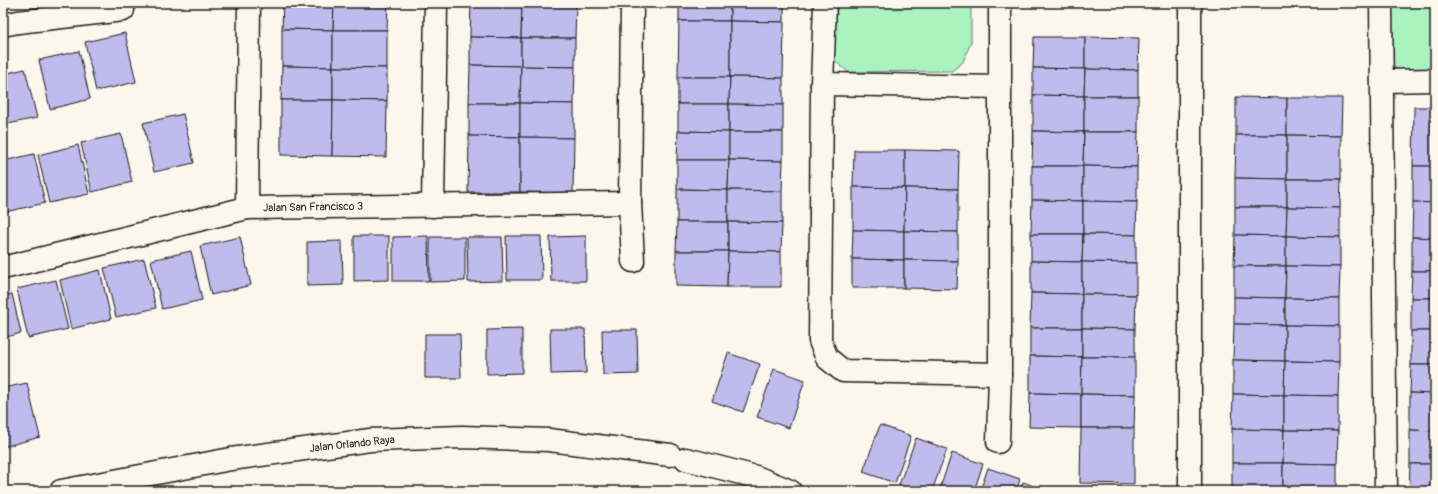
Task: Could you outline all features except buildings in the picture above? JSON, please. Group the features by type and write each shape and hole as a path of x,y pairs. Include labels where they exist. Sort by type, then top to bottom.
{"street":[{"path":"248,208 249,3"},
{"path":"433,206 436,3"},
{"path":"632,3 630,203 633,262"},
{"path":"825,3 822,84 820,340 827,358 843,371 1000,374"},
{"path":"998,442 1000,374 1000,3"},
{"path":"1190,3 1190,491"},
{"path":"1381,3 1383,81 1386,491"},
{"path":"14,17 123,10"},
{"path":"1383,81 1435,80"},
{"path":"822,84 1000,87"},
{"name":"Jalan San Francisco 3","path":"3,268 248,208 630,203"},
{"name":"Jalan Orlando Raya","path":"61,491 230,459 370,440 462,437 548,440 678,457 756,477 790,491"}],"green space":[{"path":"829,3 971,3 971,42 963,62 952,71 848,72 834,60 829,49"},
{"path":"1388,3 1435,3 1435,76 1404,75 1390,63"}]}
